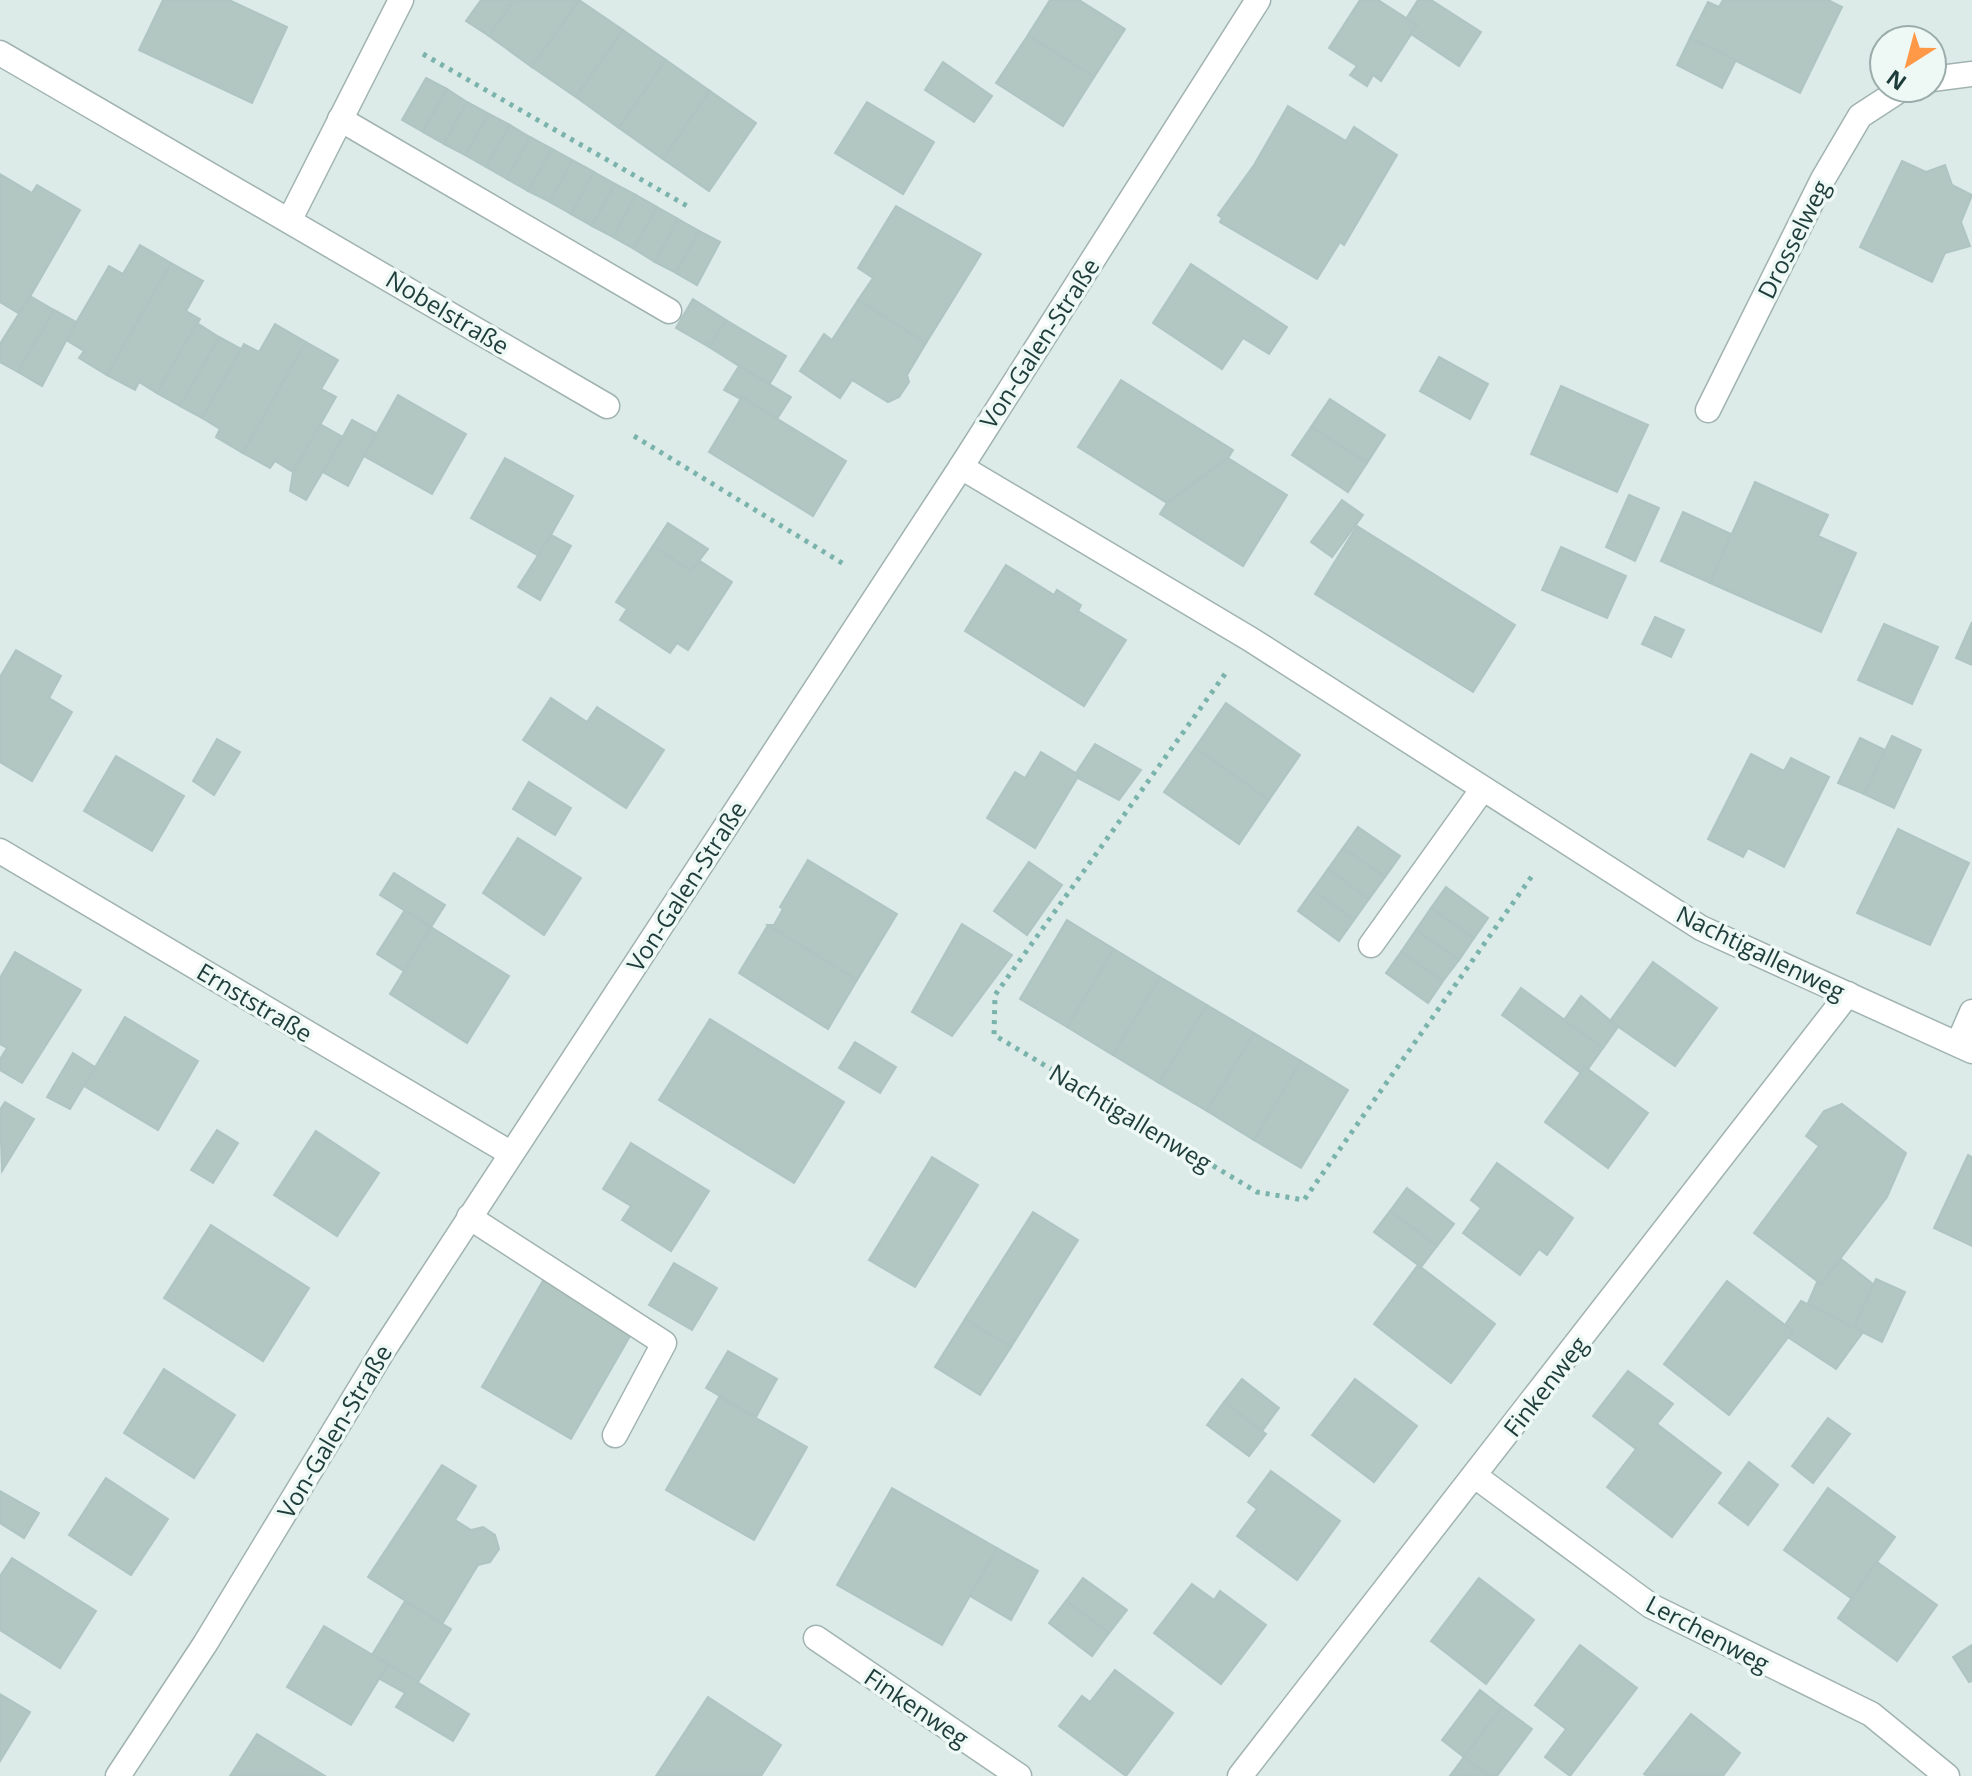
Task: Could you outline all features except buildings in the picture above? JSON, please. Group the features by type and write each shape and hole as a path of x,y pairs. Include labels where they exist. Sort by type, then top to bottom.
{"street":[{"path":"290,219 401,0"},
{"name":"Von-Galen-Straße","path":"118,1776 510,1153 961,467 1258,0"},
{"name":"Nobelstraße","path":"0,53 607,406"},
{"path":"1948,77 1972,74"},
{"name":"Drosselweg","path":"1708,410 1823,179 1860,116 1878,104"},
{"path":"340,119 669,311"},
{"name":"Nachtigallenweg","path":"961,467 1250,639 1701,928 1965,1047"},
{"path":"1371,945 1482,790"},
{"name":"Ernststraße","path":"0,851 510,1153"},
{"name":"Finkenweg","path":"1240,1776 1848,994"},
{"path":"1965,1047 1972,1012"},
{"path":"469,1217 664,1343 615,1435"},
{"name":"Lerchenweg","path":"1475,1476 1651,1606 1871,1714 1947,1776"},
{"name":"Finkenweg","path":"816,1638 1019,1776"}],"path":[{"path":"384,32 689,207"},
{"path":"607,406 627,432 883,587"},
{"name":"Nachtigallenweg","path":"1250,639 995,995 994,1035 1257,1192 1304,1200 1558,839"}]}
